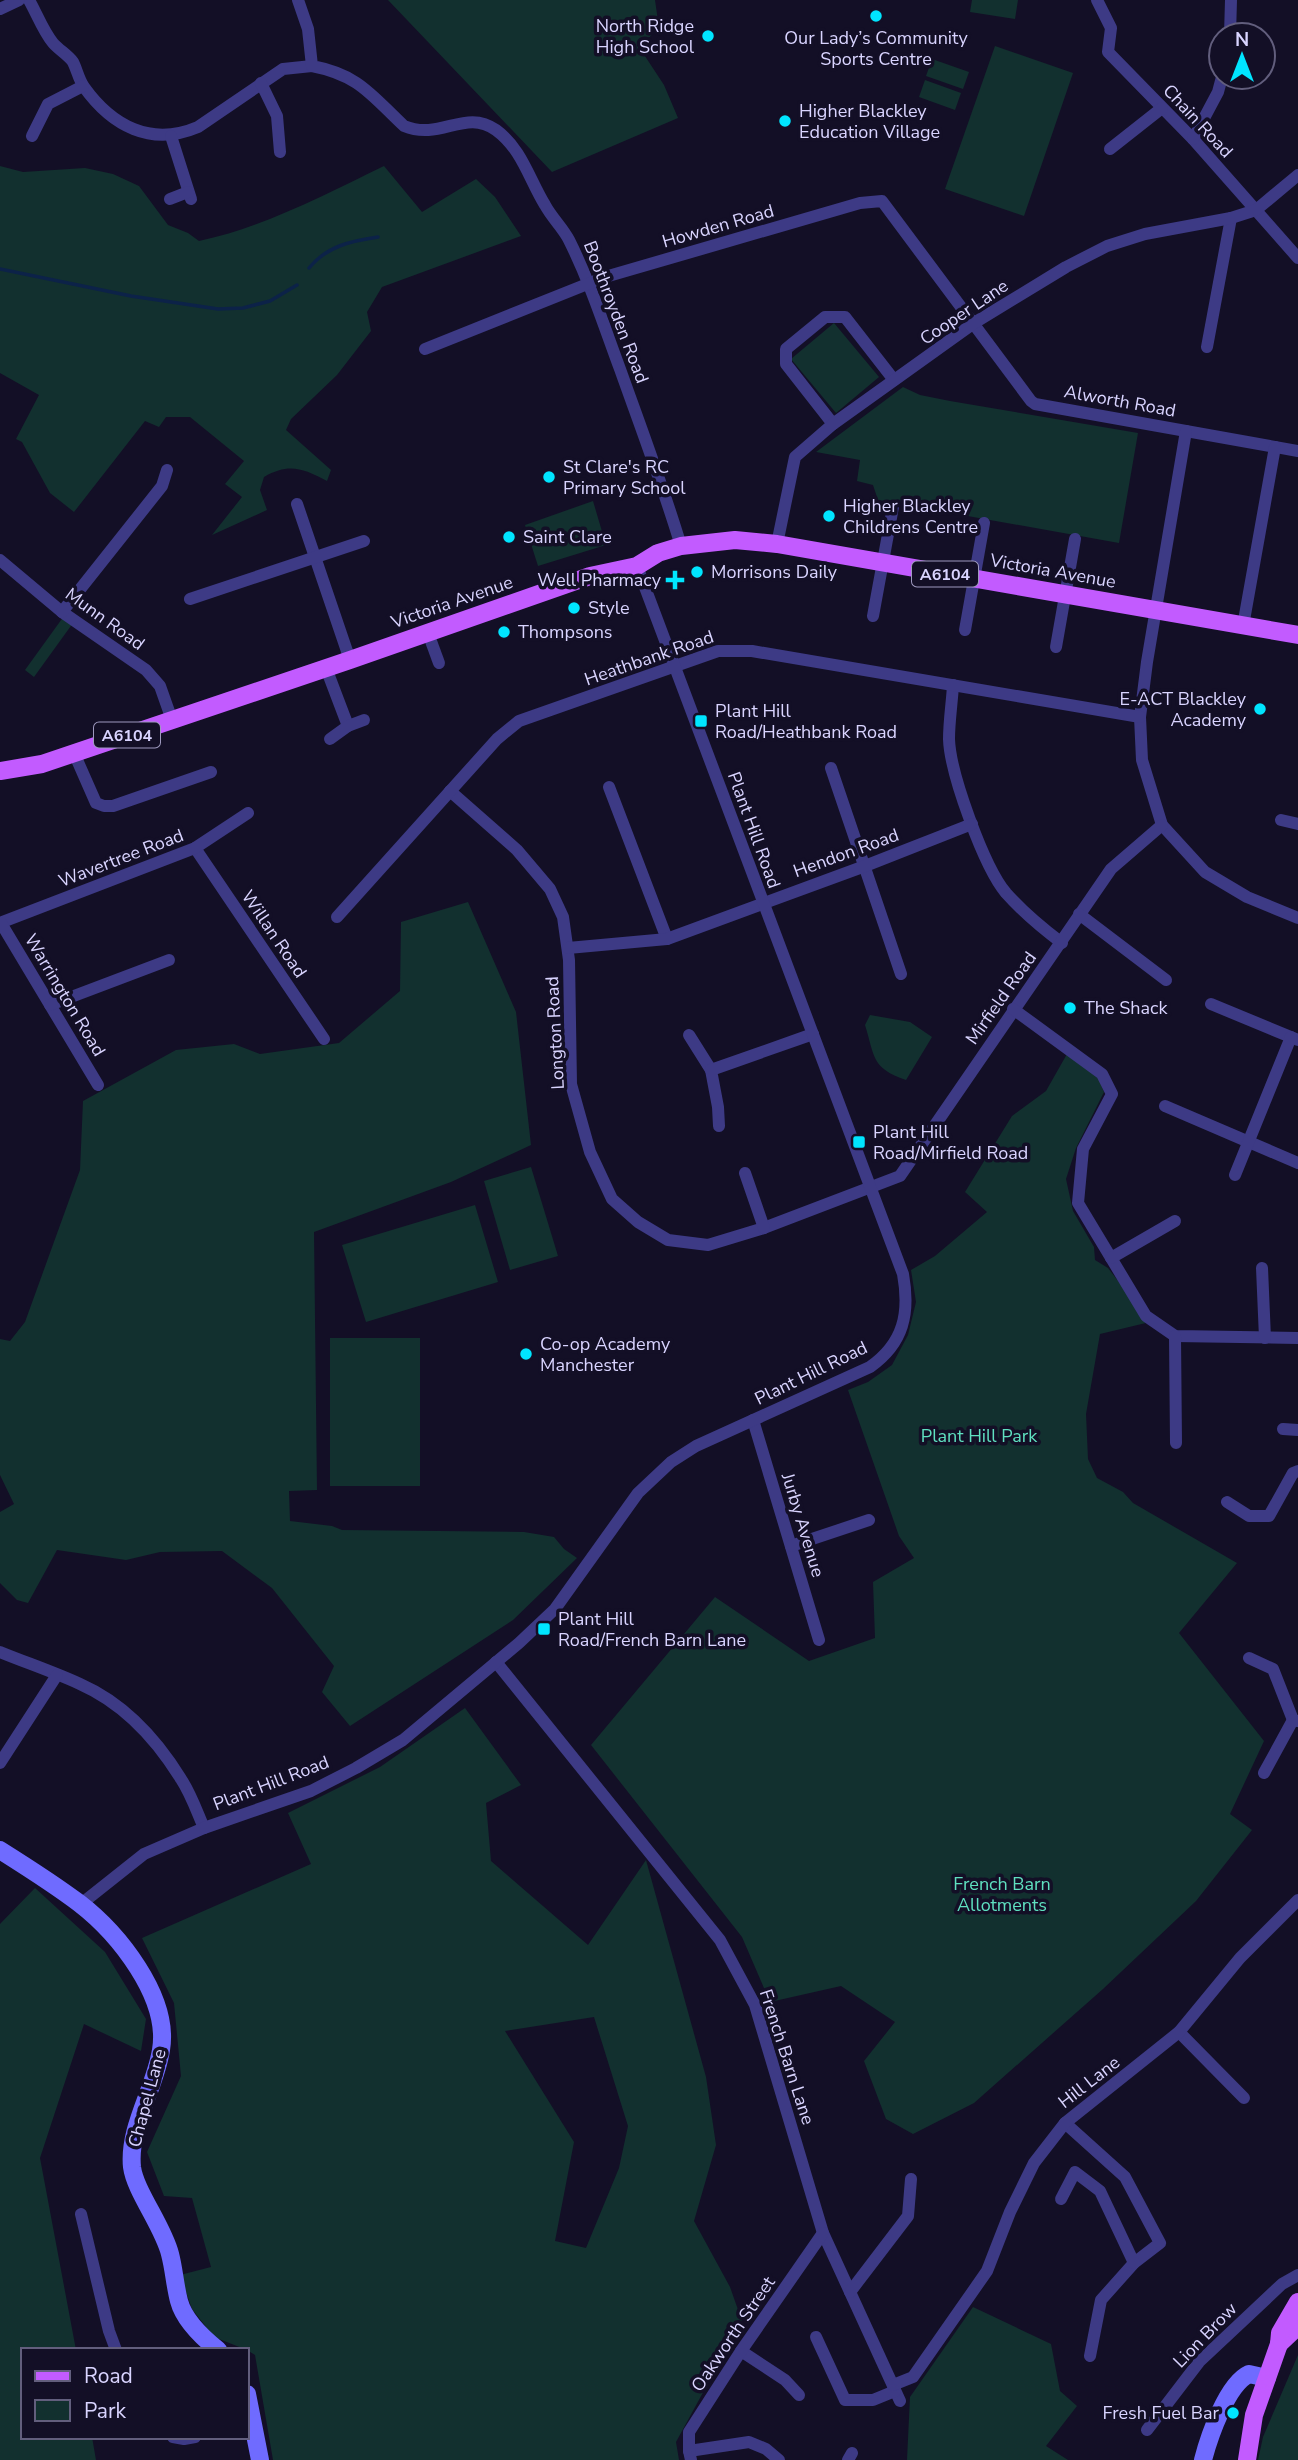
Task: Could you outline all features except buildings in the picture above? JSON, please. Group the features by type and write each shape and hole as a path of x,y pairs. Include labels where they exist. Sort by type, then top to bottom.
{"main road":[{"name":"Victoria Avenue","path":"0,771 42,764 590,576 637,566 658,553 681,546 735,540 777,544 1298,635"},
{"path":"1247,2460 1254,2415 1279,2344 1280,2333 1298,2302"},
{"path":"1279,2344 1298,2326"}],"street":[{"path":"0,9 19,0"},
{"path":"29,0 52,43 72,61 83,86 106,111 128,127 171,136 198,127 283,69 312,66 309,29 298,0"},
{"name":"Chain Road","path":"1097,0 1111,28 1108,52 1193,139 1298,258"},
{"path":"1230,21 1231,0"},
{"name":"Boothroyden Road","path":"312,66 332,70 356,80 404,126 414,130 434,131 472,121 484,124 497,131 524,161 544,205 568,237 589,284 681,546"},
{"path":"261,83 277,116 280,152"},
{"path":"32,136 33,118 48,104 83,86"},
{"path":"1193,139 1218,91"},
{"path":"1110,149 1162,108"},
{"path":"170,199 190,195 171,136"},
{"path":"1256,210 1298,175"},
{"name":"Howden Road","path":"425,349 605,277 860,204 882,201 974,323"},
{"name":"Cooper Lane","path":"777,544 795,457 894,380 974,323 1066,267 1108,246 1145,234 1231,218 1256,210"},
{"path":"1207,347 1231,218"},
{"path":"834,425 786,365 786,349 825,317 845,317 894,380"},
{"name":"Alworth Road","path":"974,323 1026,397 1035,404 1298,451"},
{"path":"1186,431 1155,611 1140,718 1142,760 1163,825 1205,873 1247,897 1298,918"},
{"path":"1243,626 1275,447"},
{"path":"62,612 162,486 167,470"},
{"path":"297,504 350,660"},
{"path":"873,616 893,507"},
{"path":"965,630 984,523"},
{"path":"1056,647 1075,539"},
{"path":"190,599 364,541"},
{"name":"Munn Road","path":"0,560 62,612 154,678 160,686 172,720"},
{"name":"Plant Hill Road","path":"81,1905 144,1854 204,1828 310,1791 356,1768 402,1740 555,1609 638,1493 654,1476 696,1446 870,1367 888,1351 903,1325 906,1304 903,1274 637,566"},
{"path":"428,633 439,663"},
{"name":"Heathbank Road","path":"337,916 498,739 519,722 718,651 744,650 1140,718"},
{"path":"326,668 348,726"},
{"path":"953,685 950,752 972,824 993,872 1005,891 1037,924 1062,943"},
{"path":"330,739 348,726 364,720"},
{"path":"74,753 96,803 104,807 211,772"},
{"path":"831,768 901,974"},
{"path":"609,787 667,939"},
{"name":"Longton Road","path":"450,791 517,850 550,889 563,916 568,948 571,1084 590,1152 612,1199 638,1222 668,1240 708,1245 764,1228 870,1188"},
{"name":"Wavertree Road","path":"1,923 195,848 248,813"},
{"path":"1281,820 1298,824"},
{"name":"Hendon Road","path":"568,948 667,939 972,824"},
{"name":"Mirfield Road","path":"870,1188 900,1176 1111,869 1163,825"},
{"name":"Willan Road","path":"195,848 324,1039"},
{"path":"1079,914 1166,980"},
{"name":"Warrington Road","path":"1,923 98,1085"},
{"path":"50,1005 169,960"},
{"path":"1211,1004 1295,1038 1235,1175"},
{"path":"1013,1009 1102,1074 1112,1094 1083,1149 1078,1203 1146,1316 1175,1336 1298,1338"},
{"path":"711,1070 813,1034"},
{"path":"689,1035 711,1070 719,1126"},
{"path":"1165,1106 1298,1163"},
{"path":"745,1173 764,1228"},
{"path":"1111,1258 1175,1221"},
{"path":"1262,1268 1265,1338"},
{"path":"1175,1336 1176,1443"},
{"name":"Jurby Avenue","path":"753,1420 818,1640"},
{"path":"1283,1429 1298,1430"},
{"path":"1227,1502 1249,1516 1269,1516 1293,1473 1298,1472"},
{"path":"790,1546 869,1520"},
{"path":"0,1652 95,1692 141,1727 183,1781 204,1828"},
{"path":"1249,1658 1273,1669 1296,1721 1264,1773"},
{"name":"French Barn Lane","path":"496,1662 720,1940 755,2005 823,2233 896,2393"},
{"path":"0,1763 57,1675"},
{"name":"Chapel Lane","path":"0,1850 81,1905 110,1933 142,1972 158,2010 162,2048 133,2141 132,2169 168,2245 182,2308 202,2337 216,2348"},
{"name":"Hill Lane","path":"816,2337 845,2400 873,2400 896,2393 913,2377 987,2272 1010,2212 1034,2163 1065,2123 1179,2032 1240,1958 1298,1900"},
{"path":"1179,2032 1244,2098"},
{"path":"1065,2123 1125,2177 1160,2243 1134,2263 1101,2300 1090,2356"},
{"path":"1061,2199 1075,2172 1100,2190 1134,2263"},
{"path":"850,2292 908,2217 911,2179"},
{"path":"81,2214 115,2348"},
{"name":"Oakworth Street","path":"690,2456 689,2432 741,2351 823,2233"},
{"name":"Lion Brow","path":"1147,2430 1199,2362 1282,2284 1298,2275"},
{"path":"741,2351 785,2380 799,2395"},
{"path":"1203,2460 1213,2430 1232,2391 1246,2375 1255,2374 1268,2378"},
{"path":"249,2424 260,2460"},
{"path":"690,2456 749,2442 766,2449 779,2460"}],"green space":[{"path":"388,0 655,0 659,28 639,47 664,85 678,118 552,172"},
{"path":"972,0 1018,0 1015,19 970,12"},
{"path":"995,46 1073,73 1024,216 945,189"},
{"path":"932,59 969,72 963,89 926,76"},
{"path":"925,80 961,93 955,110 919,97"},
{"path":"0,166 23,172 85,168 113,174 139,186 168,225 199,241 270,219 384,166 422,212 476,179 495,197 521,236 382,287 367,312 371,331 337,375 291,419 286,430 331,470 327,481 296,469 281,470 264,477 260,490 267,510 212,535 242,497 225,484 244,461 190,417 166,417 159,427 145,421 74,512 50,493 22,442 16,439 39,395 0,373"},
{"path":"834,323 879,377 836,413 791,359"},
{"path":"903,387 920,395 950,401 1138,433 1119,543 878,500 873,485 857,481 860,460 816,452"},
{"path":"593,501 606,545 538,566 525,525"},
{"path":"64,616 73,623 34,677 25,670"},
{"path":"468,902 516,1012 531,1145 451,1182 314,1232 317,1490 289,1491 290,1521 332,1526 342,1530 524,1532 554,1537 564,1549 577,1558 513,1620 350,1726 322,1692 334,1666 272,1588 222,1551 160,1552 126,1560 57,1550 28,1603 17,1600 0,1583 0,1512 14,1504 0,1475 0,1339 10,1341 25,1322 80,1170 83,1101 176,1050 234,1044 260,1054 339,1043 400,991 401,922"},
{"path":"870,1015 910,1022 932,1037 906,1080 886,1071 876,1060 865,1025"},
{"path":"1067,1054 1097,1075 1104,1092 1076,1148 1066,1179 1073,1211 1094,1247 1095,1260 1108,1268 1150,1322 1100,1334 1086,1414 1088,1459 1097,1478 1123,1492 1133,1503 1237,1563 1179,1633 1264,1741 1230,1814 1252,1830 1196,1901 1103,1989 974,2103 913,2134 886,2119 864,2061 895,2022 841,1986 770,2002 742,1937 591,1745 715,1597 809,1661 875,1638 873,1582 914,1558 899,1536 848,1390 868,1382 892,1365 908,1335 916,1302 911,1270 935,1256 987,1212 965,1192 1012,1116 1046,1091"},
{"path":"531,1167 558,1256 510,1270 484,1181"},
{"path":"475,1205 498,1282 366,1322 342,1245"},
{"path":"330,1338 420,1338 420,1486 330,1486"},
{"path":"465,1708 521,1785 486,1803 491,1861 588,1945 646,1860 706,2077 716,2145 694,2221 730,2287 742,2321 676,2442 679,2460 273,2460 255,2355 248,2348 214,2337 192,2309 180,2275 211,2267 192,2198 164,2196 147,2152 181,2076 174,2003 142,1938 311,1864 288,1813 380,1767","holes":["594,2017 628,2126 619,2168 586,2248 555,2241 574,2142 505,2031"]},
{"path":"35,1888 105,1952 146,2019 141,2051 84,2024 40,2158 76,2348 21,2348 21,2439 92,2439 96,2460 0,2460 0,1924"},
{"path":"973,2307 1051,2344 1060,2391 1077,2406 1046,2446 1068,2460 907,2460 910,2397"},
{"path":"1298,2355 1298,2460 1258,2460 1263,2437"}],"waterway":[{"path":"309,268 324,254 340,246 378,237"},
{"path":"0,269 131,296 218,309 243,308 270,301 297,285"}],"place":[{"name":"Our Lady’s Community Sports Centre","path":"876,16"},
{"name":"North Ridge High School","path":"708,36"},
{"name":"Higher Blackley Education Village","path":"785,121"},
{"name":"St Clare's RC Primary School","path":"549,477"},
{"name":"Higher Blackley Childrens Centre","path":"829,516"},
{"name":"Saint Clare","path":"509,537"},
{"name":"Morrisons Daily","path":"697,572"},
{"name":"Well Pharmacy","path":"675,580"},
{"name":"Style","path":"574,608"},
{"name":"Thompsons","path":"504,632"},
{"name":"E-ACT Blackley Academy","path":"1260,709"},
{"name":"Plant Hill Road/Heathbank Road","path":"701,721"},
{"name":"The Shack","path":"1070,1008"},
{"name":"Plant Hill Road/Mirfield Road","path":"859,1142"},
{"name":"Co-op Academy Manchester","path":"526,1354"},
{"name":"Plant Hill Road/French Barn Lane","path":"544,1629"},
{"name":"Fresh Fuel Bar","path":"1233,2413"}],"park label":[{"name":"Plant Hill Park","path":"979,1436"},
{"name":"French Barn Allotments","path":"1002,1894"}]}
